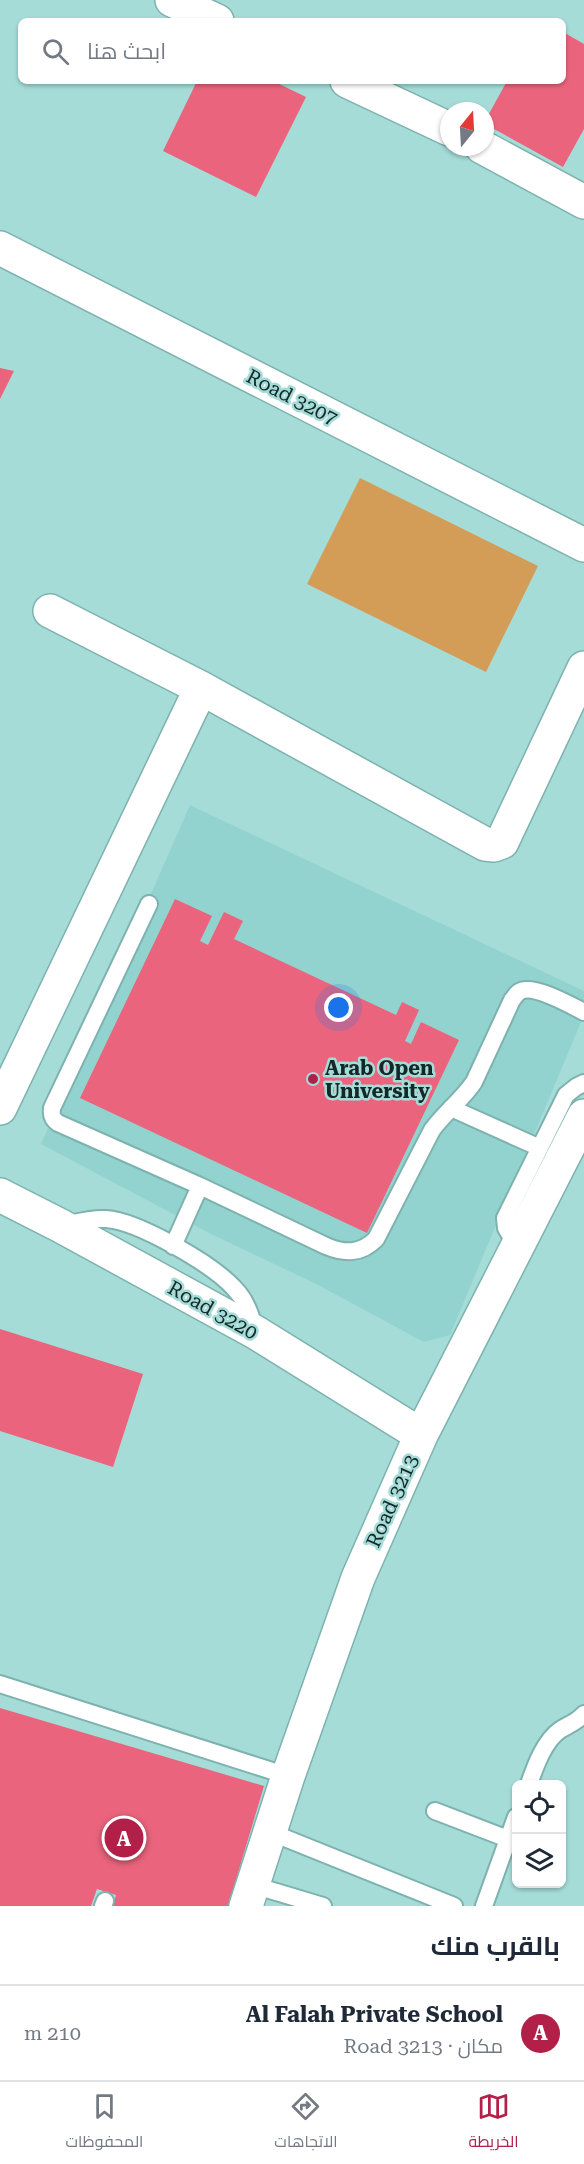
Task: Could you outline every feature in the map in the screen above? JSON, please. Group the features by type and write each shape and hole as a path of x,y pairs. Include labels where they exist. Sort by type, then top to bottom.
{"street":[{"path":"172,0 211,18"},
{"path":"353,84 440,125"},
{"path":"494,153 584,202"},
{"name":"Road 3207","path":"0,248 584,546"},
{"path":"50,611 201,688 485,844 494,845 502,842 584,668"},
{"path":"0,1108 201,688"},
{"name":"Road 3213","path":"249,1895 288,1776 358,1578 421,1435 584,1116"},
{"name":"Road 3220","path":"0,1195 255,1332 421,1435"}],"lane":[{"path":"149,904 51,1114 58,1123 200,1186 335,1250 353,1252 362,1250 376,1239 432,1130 460,1101 474,1082 512,1000 518,993 527,989 536,990 584,1012"},
{"path":"451,1108 562,1158 566,1095 584,1083"},
{"path":"173,1246 200,1186"},
{"path":"61,1226 93,1219 116,1220 142,1229 208,1266 236,1289 251,1317 255,1332"},
{"path":"0,1684 288,1776"},
{"path":"531,1780 539,1761 559,1731 584,1714"},
{"path":"435,1811 508,1839"},
{"path":"484,1906 512,1828"},
{"path":"270,1832 454,1906"},
{"path":"249,1895 323,1906"}],"shaded area":[{"path":"360,478 538,566 486,672 307,584"},
{"name":"Arab Open University","path":"190,805 584,991 584,1015 450,1335 424,1342 316,1284 207,1232 41,1144"}],"building":[{"path":"566,34 584,44 584,129 563,167 494,129 494,105 505,84 566,84"},
{"path":"196,84 279,84 306,97 256,197 163,151"},
{"path":"0,368 14,371 0,399"},
{"name":"Arab Open University","path":"175,899 212,916 200,941 208,945 224,912 243,921 234,939 396,1015 402,1002 419,1010 405,1041 411,1044 421,1022 459,1040 367,1233 80,1098"},
{"path":"0,1329 143,1374 113,1467 0,1431"},
{"path":"0,1708 264,1786 228,1906 113,1906 116,1895 97,1889 91,1906 0,1906"}],"place":[{"name":"Arab Open University","path":"313,1079"},
{"name":"Al Falah Private School","path":"124,1838"}]}
